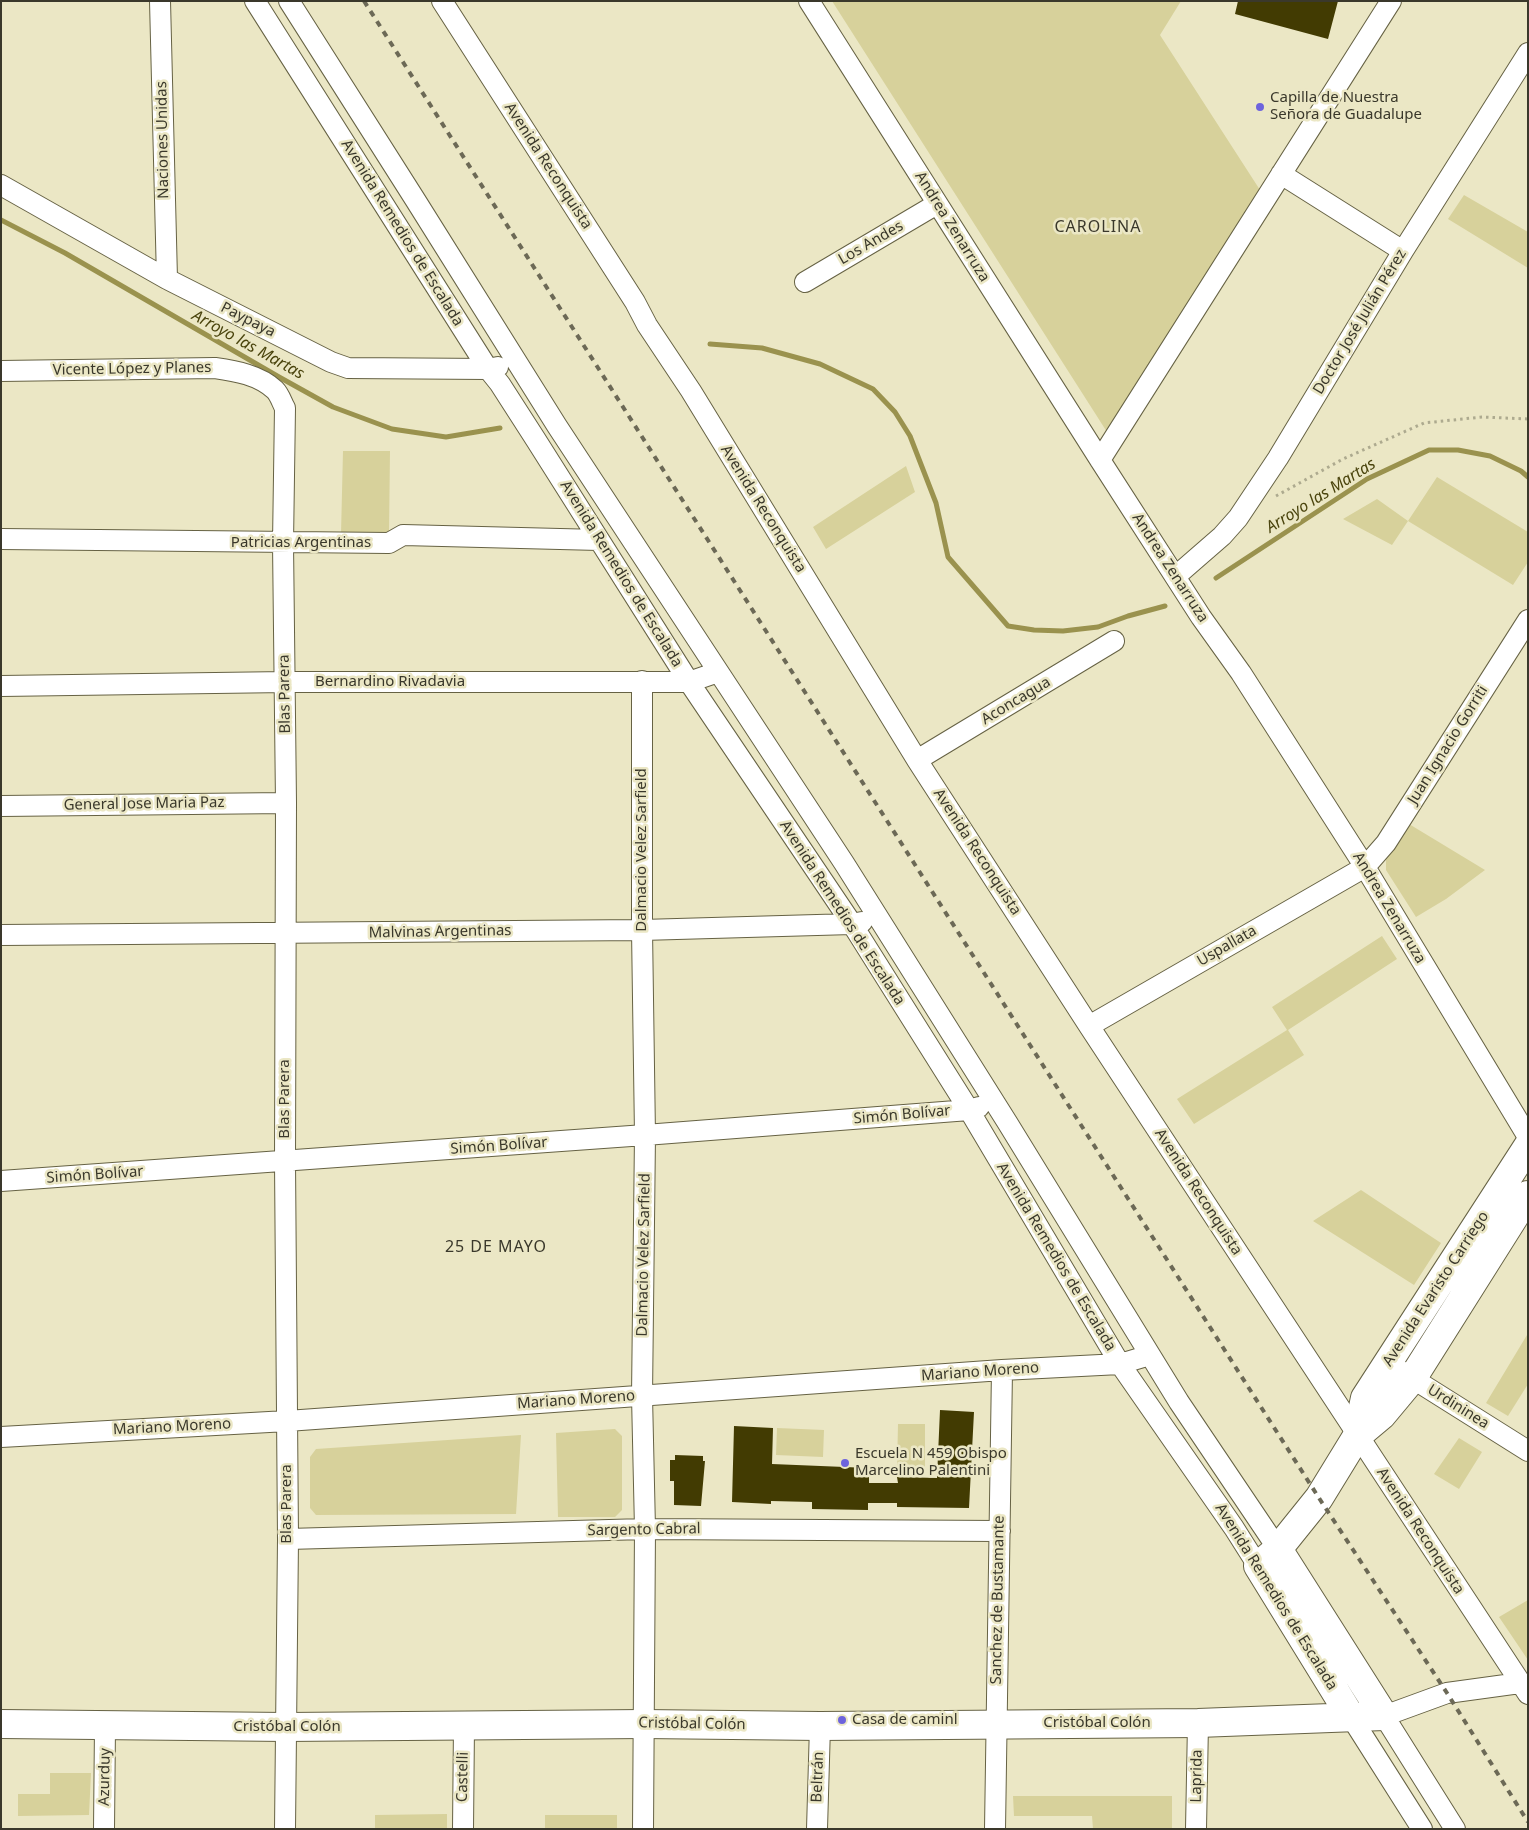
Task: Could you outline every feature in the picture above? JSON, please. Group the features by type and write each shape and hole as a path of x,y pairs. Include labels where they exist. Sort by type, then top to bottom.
{"street":[{"name":"Naciones Unidas","path":"160,1 167,280"},
{"name":"Avenida Remedios de Escalada","path":"255,1 689,682 852,924 969,1110 1120,1364 1234,1528 1422,1829"},
{"name":"Avenida Remedios de Escalada","path":"288,1 556,426 844,863 995,1103 1179,1402 1278,1549 1455,1829"},
{"name":"Avenida Reconquista","path":"442,1 635,302 647,325 691,391 917,760 1357,1436 1524,1688"},
{"name":"Andrea Zenarruza","path":"809,1 1100,460 1246,682 1364,867 1528,1137"},
{"path":"1100,460 1391,1"},
{"name":"Doctor José Julián Pérez","path":"1176,576 1222,536 1238,518 1278,458 1403,251 1528,53"},
{"path":"1281,174 1403,251"},
{"name":"Paypaya","path":"1,186 167,280 331,362 348,368 494,376 519,365"},
{"name":"Los Andes","path":"805,282 937,204"},
{"name":"Vicente López y Planes","path":"1,371 215,368 261,380"},
{"name":"Blas Parera","path":"261,380 277,392 285,408 283,543 286,682 285,1162 288,1539 285,1829"},
{"name":"Patricias Argentinas","path":"1,539 389,543 403,535 599,540"},
{"name":"Juan Ignacio Gorriti","path":"1364,867 1386,843 1528,620"},
{"name":"Aconcagua","path":"917,760 1114,641"},
{"name":"Bernardino Rivadavia","path":"1,686 286,682 689,682 718,672"},
{"name":"Dalmacio Velez Sarfield","path":"642,681 642,930 645,1135 642,1396 644,1528 643,1829"},
{"name":"General Jose Maria Paz","path":"1,806 286,803"},
{"name":"Uspallata","path":"1089,1026 1364,867"},
{"name":"Malvinas Argentinas","path":"1,935 642,930 852,924 878,917"},
{"name":"Simón Bolívar","path":"1,1181 285,1162 969,1110 995,1103"},
{"name":"Avenida Evaristo Carriego","path":"1357,1436 1365,1398 1528,1146"},
{"name":"Avenida Evaristo Carriego","path":"1258,1566 1278,1549 1319,1498 1357,1436 1382,1415 1412,1379 1524,1210"},
{"name":"Mariano Moreno","path":"1,1437 287,1421 1002,1370 1120,1364 1150,1356"},
{"name":"Urdininea","path":"1388,1363 1528,1451"},
{"name":"Sanchez de Bustamante","path":"995,1829 1002,1370"},
{"name":"Sargento Cabral","path":"288,1539 644,1528 1000,1531"},
{"path":"1384,1716 1447,1693 1524,1688"},
{"name":"Cristóbal Colón","path":"1,1724 286,1727 644,1724 820,1726 1198,1723 1384,1716"},
{"name":"Laprida","path":"1196,1829 1198,1723"},
{"name":"Castelli","path":"463,1829 464,1725"},
{"name":"Azurduy","path":"104,1829 105,1726"},
{"name":"Beltrán","path":"817,1829 820,1726"}],"path":[{"path":"1271,499 1343,458 1424,423 1482,417 1528,419"}],"shaded area":[{"path":"832,1 1181,1 1160,35 1260,190 1107,432"},
{"path":"1464,195 1528,232 1528,268 1448,219"},
{"path":"343,451 390,451 389,535 341,534"},
{"path":"906,466 915,492 826,549 813,527"},
{"path":"1437,477 1528,532 1528,562 1513,585 1408,521"},
{"path":"1377,499 1408,521 1392,545 1343,519"},
{"path":"1409,824 1485,870 1446,899 1416,917 1386,870 1386,859"},
{"path":"1382,936 1397,959 1288,1030 1304,1055 1194,1124 1177,1099 1287,1030 1272,1007"},
{"path":"1361,1190 1441,1243 1414,1285 1313,1221"},
{"path":"1527,1335 1528,1384 1508,1416 1486,1403"},
{"path":"898,1424 925,1424 925,1471 897,1471"},
{"path":"777,1428 824,1430 823,1457 776,1455"},
{"path":"615,1429 622,1436 622,1510 615,1517 558,1517 556,1433"},
{"path":"521,1435 516,1514 316,1515 310,1508 310,1457 316,1449"},
{"path":"1459,1438 1482,1452 1459,1489 1434,1474"},
{"path":"1528,1600 1528,1660 1499,1617"},
{"path":"50,1773 91,1773 89,1815 18,1816 18,1794 50,1794"},
{"path":"1013,1796 1172,1796 1172,1829 1093,1829 1092,1816 1014,1816"},
{"path":"447,1814 447,1829 375,1829 375,1815"},
{"path":"545,1815 617,1815 617,1829 545,1829"}],"building":[{"path":"1238,1 1338,1 1328,39 1235,14"},
{"path":"940,1410 974,1412 969,1508 897,1507 897,1503 868,1503 868,1510 812,1509 812,1502 771,1501 771,1504 732,1502 734,1426 773,1428 772,1464 869,1468 869,1483 898,1483 897,1477 937,1478"},
{"path":"675,1455 703,1456 703,1461 705,1461 701,1506 674,1505 674,1481 670,1481 670,1460 675,1460"}],"waterway":[{"name":"Arroyo las Martas","path":"1,220 65,253 333,407 392,429 446,437 500,428"},
{"name":"Arroyo las Martas","path":"710,344 762,348 820,364 873,389 895,412 910,436 936,503 948,557 1008,626 1034,630 1063,631 1098,627 1128,616 1165,606"},
{"name":"Arroyo las Martas","path":"1216,578 1367,479 1429,450 1458,450 1490,456 1521,471 1528,477"}],"railway":[{"path":"364,1 1319,1498 1447,1693 1528,1822"}],"place":[{"name":"Capilla de Nuestra Señora de Guadalupe","path":"1260,107"},
{"name":"Escuela N 459 Obispo Marcelino Palentini","path":"845,1463"},
{"name":"Casa de caminl","path":"842,1720"}],"district":[{"name":"CAROLINA","path":"1098,227"},
{"name":"25 DE MAYO","path":"496,1247"}]}
